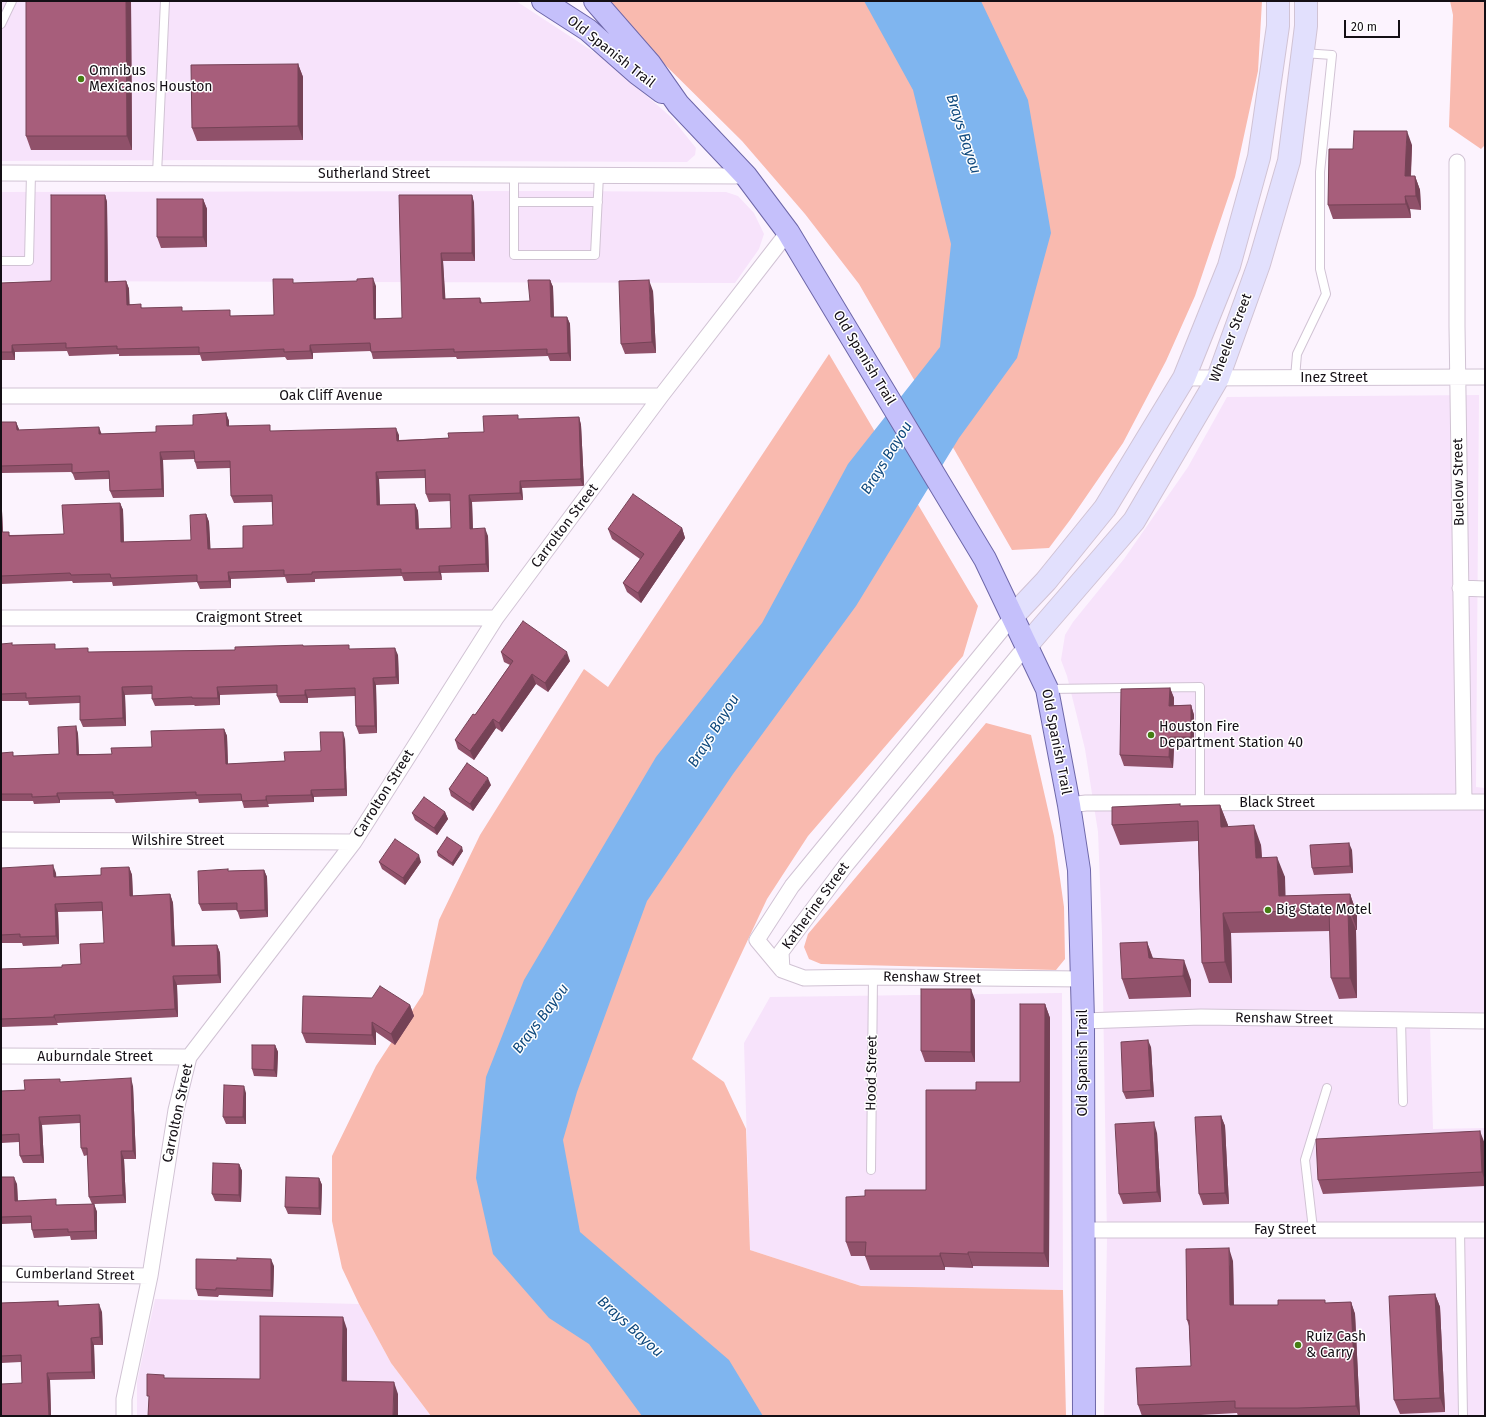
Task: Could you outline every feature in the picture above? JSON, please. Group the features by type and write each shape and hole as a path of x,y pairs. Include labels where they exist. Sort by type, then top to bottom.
{"main road":[{"name":"Old Spanish Trail","path":"543,1 588,30 638,74 678,104"},
{"name":"Old Spanish Trail","path":"595,1 650,64 678,104 746,176 788,232 985,559 1047,689 1080,870 1083,1021 1084,1416"},
{"name":"Wheeler Street","path":"1013,616 1046,581 1105,508 1184,378 1229,266 1260,157 1278,26 1278,1"},
{"name":"Wheeler Street","path":"1027,645 1134,521 1218,378 1259,264 1289,161 1306,26 1306,1"},
{"path":"1260,157 1289,161"}],"street":[{"name":"Buelow Street","path":"1457,162 1457,377 1464,802"},
{"name":"Sutherland Street","path":"1,173 746,176"},
{"name":"Carrolton Street","path":"124,1416 124,1400 150,1276 176,1110 189,1057 354,842 496,618 661,396 788,232"},
{"name":"Inez Street","path":"1184,378 1485,377"},
{"name":"Oak Cliff Avenue","path":"1,396 661,396"},
{"path":"1460,588 1485,589"},
{"name":"Katherine Street","path":"782,970 757,940 792,886 1013,616"},
{"name":"Craigmont Street","path":"1,618 496,618"},
{"name":"Katherine Street","path":"782,970 781,952 846,865 1027,645"},
{"name":"Black Street","path":"1069,805 1086,803 1485,802"},
{"name":"Wilshire Street","path":"1,840 354,842"},
{"name":"Renshaw Street","path":"782,970 804,978 873,977 1082,979"},
{"name":"Renshaw Street","path":"1083,1021 1201,1017 1485,1021"},
{"name":"Auburndale Street","path":"1,1056 189,1057"},
{"name":"Fay Street","path":"1084,1230 1485,1230"},
{"name":"Cumberland Street","path":"1,1274 150,1276"}],"lane":[{"path":"1,24 12,1"},
{"path":"157,174 165,1"},
{"path":"1295,378 1297,354 1326,294 1320,269 1320,172 1332,55 1303,53"},
{"path":"1,260 29,261 31,173"},
{"path":"514,175 514,255 595,255 599,175"},
{"path":"514,202 598,202"},
{"path":"1047,689 1200,687 1200,803"},
{"name":"Hood Street","path":"871,1170 873,977"},
{"path":"1401,1020 1403,1102"},
{"path":"1314,1229 1305,1160 1327,1088"},
{"path":"1460,1230 1463,1416"}],"shaded area":[{"path":"1,1 516,1 603,58 671,117 696,148 695,155 687,162 210,160 1,161"},
{"path":"604,1 1262,1 1258,71 1235,177 1195,296 1166,361 1123,443 1049,548 1012,550 859,284 805,214 742,141 638,38"},
{"path":"1450,1 1485,1 1485,145 1481,149 1449,127 1453,15"},
{"path":"1,192 726,192 738,196 754,213 764,234 759,249 735,283 1,281"},
{"path":"829,354 978,606 963,656 808,836 767,899 692,1059 724,1082 746,1129 750,1250 861,1286 1063,1290 1066,1416 431,1416 391,1363 359,1304 342,1268 332,1221 332,1156 376,1066 423,994 439,920 480,835 584,669 608,687"},
{"path":"1479,395 1476,787 1485,788 1485,1025 1430,1025 1433,1129 1485,1128 1485,1416 1104,1416 1107,1238 1102,933 1098,832 1085,749 1067,676 1061,660 1065,635 1073,622 1124,559 1188,467 1227,397"},
{"path":"986,723 1031,735 1054,836 1064,907 1065,959 1056,970 821,964 809,959 804,947 808,934"},
{"path":"1062,993 1063,1290 861,1286 750,1250 744,1043 770,997"},
{"path":"155,1299 359,1304 391,1363 431,1416 137,1416 137,1382"}],"water":[{"name":"Brays Bayou","path":"864,1 981,1 1028,100 1051,233 1017,358 959,438 856,606 733,774 647,901 577,1092 563,1140 580,1232 729,1360 763,1416 642,1416 589,1344 549,1318 493,1254 476,1178 486,1077 524,980 656,757 762,623 848,464 940,347 951,244 913,90"}],"building":[{"name":"Omnibus Mexicanos Houston","path":"26,1 126,1 127,136 26,136"},
{"path":"298,64 298,126 192,128 191,65"},
{"path":"1354,131 1407,131 1405,176 1415,176 1416,196 1405,196 1406,204 1328,205 1329,149 1353,149"},
{"path":"51,195 105,195 105,282 126,281 127,305 141,304 141,308 182,307 182,311 230,310 230,316 274,315 273,279 293,279 293,283 357,281 357,279 373,278 374,319 402,318 399,195 472,195 472,253 441,253 443,299 480,298 480,303 530,301 528,280 550,280 551,317 567,317 568,353 547,354 547,349 454,352 454,349 371,352 370,343 310,345 310,351 284,352 284,349 199,353 199,347 117,349 117,346 66,348 66,343 12,345 12,352 1,352 1,283 51,281"},
{"path":"157,199 203,199 203,237 157,237"},
{"path":"649,280 652,342 621,344 619,281"},
{"path":"226,413 227,426 270,425 270,431 396,428 397,441 449,438 448,433 484,432 483,416 518,415 518,419 579,417 581,478 520,481 520,493 469,495 470,529 485,528 486,564 439,566 439,572 401,573 401,569 312,572 312,574 284,575 284,570 228,572 229,581 197,582 197,575 111,578 110,574 71,575 70,573 1,576 1,532 9,532 9,536 64,534 62,505 120,503 121,542 191,540 190,515 206,514 208,549 243,548 243,526 273,525 272,495 231,496 230,461 195,462 194,451 160,452 162,489 110,491 109,471 72,473 72,464 1,466 1,422 16,422 17,430 99,427 99,434 156,432 156,426 193,425 193,415","holes":["425,470 426,494 450,494 451,528 416,529 415,504 377,505 376,472"]},
{"path":"633,494 682,528 638,593 623,583 644,554 608,529"},
{"path":"523,621 567,652 545,683 532,674 499,723 493,719 470,751 455,740 473,714 475,715 513,661 501,652"},
{"path":"12,643 12,645 55,644 55,649 88,648 88,652 235,650 235,647 303,645 349,645 349,649 395,648 396,677 373,678 375,726 356,726 355,688 305,690 305,695 277,696 277,685 217,687 218,698 192,697 152,699 152,686 122,687 123,718 80,720 80,696 26,698 26,693 1,694 1,644"},
{"path":"1170,688 1169,706 1191,705 1191,737 1170,737 1169,757 1120,755 1121,689"},
{"path":"76,726 77,755 112,754 111,748 152,747 151,731 224,729 226,764 285,761 284,752 321,751 320,732 343,732 345,789 311,790 311,795 266,796 266,800 242,801 241,794 196,795 196,792 113,795 113,792 57,793 57,796 32,797 32,794 1,794 1,753 13,752 13,756 59,754 58,727"},
{"path":"467,763 488,778 470,804 449,789"},
{"path":"424,797 445,812 434,828 412,813"},
{"path":"1180,804 1180,806 1220,805 1221,827 1254,825 1256,858 1277,857 1279,896 1350,894 1350,910 1348,910 1350,978 1331,978 1329,910 1223,913 1225,962 1202,963 1198,821 1112,825 1112,807"},
{"path":"447,837 462,847 452,863 437,852"},
{"path":"395,839 419,855 403,878 379,862"},
{"path":"1349,843 1350,866 1312,868 1310,845"},
{"path":"53,865 54,877 101,875 101,868 129,867 130,896 170,894 172,946 217,945 218,975 173,976 175,1009 1,1019 1,969 62,967 62,965 81,964 80,944 104,943 102,902 55,904 56,936 20,937 20,934 1,935 1,868"},
{"path":"228,869 228,871 264,870 265,910 237,911 237,903 199,904 198,871"},
{"path":"1147,942 1149,958 1184,960 1183,976 1122,979 1120,943"},
{"path":"380,986 410,1005 391,1034 372,1022 372,1035 302,1033 303,996 372,998"},
{"path":"921,989 971,989 971,1052 921,1051"},
{"path":"1020,1004 1045,1004 1044,1253 968,1252 968,1254 940,1253 940,1256 865,1256 866,1242 846,1242 846,1197 865,1196 865,1190 926,1190 926,1090 976,1090 976,1082 1020,1082"},
{"path":"1148,1040 1151,1090 1123,1092 1121,1042"},
{"path":"252,1045 275,1045 274,1070 252,1069"},
{"path":"131,1078 133,1151 121,1151 123,1195 89,1197 87,1148 81,1148 80,1115 39,1117 41,1155 20,1156 19,1134 1,1135 1,1091 25,1090 24,1080 60,1079 60,1082"},
{"path":"224,1085 244,1086 243,1117 223,1117"},
{"path":"1221,1116 1225,1193 1199,1194 1195,1117"},
{"path":"1154,1122 1157,1192 1119,1194 1115,1124"},
{"path":"1480,1131 1482,1172 1318,1180 1316,1139"},
{"path":"213,1163 239,1164 239,1195 212,1194"},
{"path":"1,1177 14,1177 15,1201 56,1199 56,1205 94,1204 95,1231 68,1232 68,1229 32,1230 31,1216 1,1217"},
{"path":"286,1177 319,1178 319,1208 285,1207"},
{"path":"1229,1248 1230,1305 1278,1305 1278,1300 1325,1300 1325,1303 1351,1302 1356,1406 1235,1408 1235,1401 1138,1405 1136,1368 1191,1366 1189,1320 1187,1320 1186,1249"},
{"path":"237,1258 271,1259 271,1290 216,1288 216,1290 196,1289 196,1259 237,1260"},
{"path":"1435,1294 1440,1398 1394,1400 1389,1296"},
{"path":"58,1301 58,1306 99,1304 100,1337 91,1338 92,1372 47,1373 49,1416 1,1416 1,1384 22,1383 21,1355 1,1356 1,1303"},
{"path":"260,1316 343,1317 342,1381 394,1382 393,1416 148,1416 149,1396 147,1396 147,1374 164,1375 164,1378 260,1379"}],"place":[{"name":"Omnibus Mexicanos Houston","path":"81,79"},
{"name":"Houston Fire Department Station 40","path":"1151,735"},
{"name":"Big State Motel","path":"1268,910"},
{"name":"Ruiz Cash & Carry","path":"1298,1345"}]}
